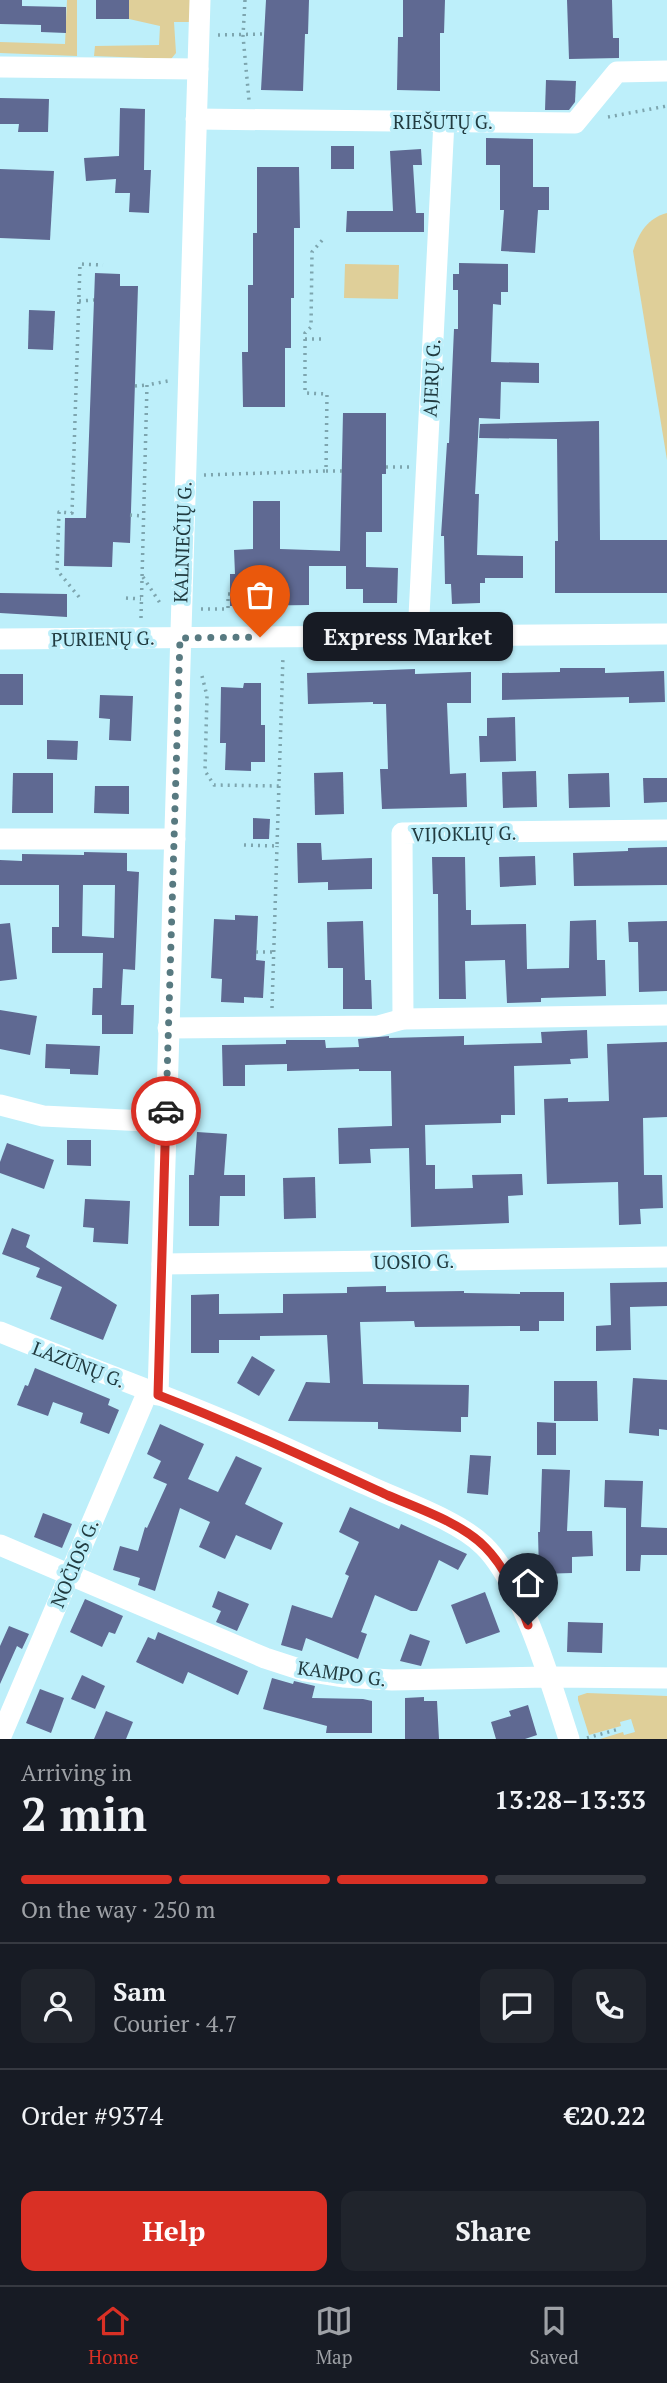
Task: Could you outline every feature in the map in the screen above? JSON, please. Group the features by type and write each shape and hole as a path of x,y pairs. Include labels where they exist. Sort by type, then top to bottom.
{"street":[{"name":"KALNIEČIŲ G.","path":"153,1393 162,1264 200,0"},
{"path":"0,66 198,69"},
{"path":"575,123 617,72 667,71"},
{"name":"RIEŠUTŲ G.","path":"196,119 575,123"},
{"name":"AJERŲ G.","path":"418,636 444,121"},
{"name":"PURIENŲ G.","path":"0,639 667,634"},
{"name":"VIJOKLIŲ G.","path":"402,1018 402,833 667,831"},
{"path":"0,839 174,839"},
{"path":"168,1028 378,1026 402,1018 667,1015"},
{"path":"0,1105 43,1116 166,1122"},
{"name":"UOSIO G.","path":"162,1264 667,1257"},
{"name":"LAZŪNŲ G.","path":"0,1332 153,1393"},
{"path":"153,1393 244,1429 438,1518 473,1537 485,1547 506,1576 518,1600 569,1739"},
{"name":"NOČIOS G.","path":"3,1737 69,1575 153,1393"},
{"name":"KAMPO G.","path":"0,1545 265,1658 305,1671 392,1680 667,1678"}],"path":[{"path":"245,0 243,36 251,120"},
{"path":"243,36 265,34"},
{"path":"575,123 667,106"},
{"path":"324,238 312,252 312,327 305,333 305,393 327,394 326,471"},
{"path":"79,597 57,570 59,512 72,513 80,264 103,265"},
{"path":"79,300 94,300"},
{"path":"305,338 321,339"},
{"path":"135,386 188,377"},
{"path":"147,385 141,624 152,616"},
{"path":"184,475 344,471"},
{"path":"131,515 144,516"},
{"path":"142,575 164,609"},
{"path":"126,598 141,599"},
{"path":"272,1027 283,637"},
{"path":"200,670 207,696 205,771 214,785 279,786"},
{"path":"244,845 277,846"},
{"path":"256,952 274,952"},
{"path":"585,1739 619,1729"}],"shaded area":[{"path":"67,0 77,0 77,56 0,53 0,42 65,44"},
{"path":"129,0 191,0 190,22 174,22 176,53 171,59 94,56 95,46 159,45 160,26 129,19"},
{"path":"667,213 667,460 633,251 645,227 655,218"},
{"path":"345,264 399,265 398,299 344,298"},
{"path":"587,1693 667,1696 667,1739 600,1739 623,1732 624,1735 635,1732 631,1719 620,1722 621,1726 589,1735 578,1700 578,1696"}],"building":[{"path":"0,0 22,0 22,6 66,7 66,33 41,32 41,25 0,24"},
{"path":"96,0 129,0 129,19 96,19"},
{"path":"266,0 309,0 303,91 261,90"},
{"path":"403,0 445,0 444,33 440,33 440,91 397,90 398,37 403,37"},
{"path":"567,0 612,0 613,38 619,38 619,58 569,59"},
{"path":"546,80 576,81 575,102 569,110 545,110"},
{"path":"0,98 49,99 48,132 18,132 19,124 0,124"},
{"path":"120,108 145,109 144,170 151,170 149,213 129,212 130,193 115,193 116,179 86,181 84,158 119,156"},
{"path":"486,138 533,139 533,187 549,187 549,210 538,210 535,253 501,251 504,210 500,210 500,165 486,165"},
{"path":"331,146 354,146 354,169 331,169"},
{"path":"421,149 422,165 413,165 416,213 424,213 424,232 346,232 347,211 393,211 390,151"},
{"path":"257,167 299,167 300,228 294,228 294,298 291,298 291,348 285,348 285,407 243,407 242,352 248,352 248,285 253,285 253,233 257,233"},
{"path":"0,169 54,171 50,240 0,238"},
{"path":"459,263 508,264 508,292 501,292 501,305 493,304 491,362 539,363 539,383 501,382 500,419 479,418 475,494 479,494 477,555 523,556 523,578 485,578 485,583 480,583 480,603 452,604 451,584 445,584 444,536 441,536 449,443 454,329 458,329 458,290 453,290 453,274 459,274"},
{"path":"95,273 120,274 120,286 138,286 130,543 113,542 112,567 64,566 65,518 86,518"},
{"path":"29,310 55,311 53,350 28,349"},
{"path":"343,413 386,413 382,532 366,532 366,567 398,568 397,603 363,603 363,589 346,589 346,566 309,566 309,605 230,606 230,574 235,574 234,550 253,549 253,501 280,501 280,549 340,551"},
{"path":"599,421 600,540 667,540 667,593 555,593 555,541 558,541 557,439 479,438 480,424"},
{"path":"0,593 67,594 67,617 0,613"},
{"path":"560,668 605,668 605,673 664,671 665,702 629,703 629,697 502,700 502,673 560,672"},
{"path":"415,669 415,674 471,672 471,703 447,703 450,774 466,773 467,807 382,809 380,769 388,769 386,704 308,704 307,673"},
{"path":"0,674 23,674 23,705 0,705"},
{"path":"244,683 261,683 261,725 265,725 265,762 251,762 251,771 225,770 226,743 220,743 221,687 243,688"},
{"path":"100,695 133,696 131,741 109,740 110,719 99,718"},
{"path":"515,717 516,761 480,762 479,736 487,736 487,718"},
{"path":"47,740 78,741 77,760 47,759"},
{"path":"536,771 537,807 503,808 502,772"},
{"path":"343,772 344,814 315,815 314,773"},
{"path":"13,773 53,773 53,813 12,813"},
{"path":"609,773 610,807 569,808 568,774"},
{"path":"643,778 667,778 667,802 644,803"},
{"path":"95,786 129,786 129,814 94,813"},
{"path":"253,818 270,819 269,839 253,839"},
{"path":"297,843 321,843 322,860 372,858 372,889 328,890 328,882 298,883"},
{"path":"667,847 667,885 574,886 573,853"},
{"path":"84,852 127,853 127,871 139,872 135,970 123,969 121,1005 134,1005 133,1034 102,1034 102,1015 92,1015 93,988 102,988 103,953 52,953 52,927 59,927 59,885 0,885 0,860 22,861 22,854 84,855","holes":["83,885 115,885 114,938 82,936"]},
{"path":"535,856 536,885 500,887 499,857"},
{"path":"432,857 465,857 466,910 471,910 471,925 526,924 527,969 569,968 570,921 596,920 597,960 605,960 606,996 541,998 541,1002 507,1003 505,960 465,961 466,999 439,999 438,894 433,894"},
{"path":"235,915 258,916 256,960 265,961 263,998 244,997 244,1003 221,1002 222,979 211,978 214,919 235,920"},
{"path":"363,921 365,980 371,980 372,1009 343,1009 343,968 328,968 327,922"},
{"path":"667,921 667,991 639,992 638,942 629,942 628,922"},
{"path":"10,923 17,979 0,981 0,924"},
{"path":"0,1010 37,1016 30,1055 0,1049"},
{"path":"587,1030 588,1058 570,1059 571,1064 514,1066 515,1115 501,1115 501,1123 425,1125 426,1165 435,1165 435,1189 473,1188 472,1175 522,1174 523,1195 508,1196 509,1223 411,1227 409,1148 370,1149 371,1163 339,1164 338,1128 392,1126 391,1071 287,1071 287,1064 245,1065 245,1086 223,1086 222,1045 286,1044 286,1040 325,1040 326,1048 359,1047 358,1039 389,1036 464,1036 464,1045 542,1043 541,1032"},
{"path":"667,1042 667,1117 643,1118 644,1175 662,1175 663,1208 640,1209 641,1224 619,1225 618,1182 547,1184 544,1099 568,1098 568,1102 609,1101 607,1044"},
{"path":"46,1044 100,1046 98,1075 70,1074 70,1069 45,1068"},
{"path":"197,1132 227,1134 224,1175 245,1175 245,1196 220,1196 219,1226 189,1226 189,1175 194,1175"},
{"path":"67,1140 91,1140 91,1166 67,1165"},
{"path":"7,1143 54,1160 44,1189 0,1173 0,1162"},
{"path":"315,1177 316,1218 284,1219 283,1178"},
{"path":"85,1199 130,1201 128,1244 93,1242 94,1228 83,1227"},
{"path":"12,1228 30,1235 26,1247 117,1305 103,1340 50,1319 62,1287 36,1277 40,1268 2,1254"},
{"path":"667,1282 667,1306 630,1307 631,1350 596,1351 596,1326 611,1325 610,1283"},
{"path":"386,1286 386,1292 564,1292 564,1321 539,1321 539,1331 520,1331 520,1326 415,1327 414,1321 360,1322 363,1384 469,1385 468,1417 461,1417 461,1432 378,1429 378,1422 288,1421 306,1382 330,1383 327,1335 219,1340 219,1353 191,1353 191,1295 219,1294 219,1314 283,1313 283,1294 347,1293 347,1287"},
{"path":"252,1356 275,1370 259,1396 237,1383"},
{"path":"35,1368 110,1399 108,1405 119,1410 109,1434 80,1423 83,1413 53,1402 48,1416 17,1405"},
{"path":"633,1378 667,1380 667,1430 659,1429 659,1436 629,1433"},
{"path":"554,1381 597,1381 598,1421 554,1421"},
{"path":"537,1422 556,1423 556,1455 537,1455"},
{"path":"160,1424 204,1444 188,1479 218,1492 236,1456 262,1468 245,1504 283,1523 271,1550 236,1535 225,1559 199,1547 210,1522 180,1508 155,1591 138,1585 140,1578 113,1570 120,1546 138,1551 145,1527 147,1528 167,1484 153,1478 161,1461 147,1454"},
{"path":"470,1455 491,1456 488,1495 467,1493"},
{"path":"542,1469 570,1470 567,1531 592,1531 593,1556 572,1557 572,1573 539,1574 538,1532"},
{"path":"605,1480 643,1481 641,1527 667,1528 667,1555 641,1555 640,1571 626,1571 626,1508 604,1507"},
{"path":"350,1507 399,1529 401,1524 467,1554 458,1570 439,1560 417,1611 411,1611 375,1595 361,1632 367,1634 358,1659 306,1638 302,1651 281,1645 292,1605 332,1618 349,1576 345,1574 359,1542 339,1532"},
{"path":"43,1513 72,1524 62,1548 34,1537"},
{"path":"218,1591 249,1604 237,1631 216,1622 221,1611 212,1607"},
{"path":"485,1592 500,1632 466,1644 451,1605"},
{"path":"85,1599 123,1616 115,1634 109,1632 102,1647 70,1632"},
{"path":"568,1622 603,1623 602,1653 567,1652"},
{"path":"9,1626 29,1634 22,1649 17,1646 0,1684 0,1646"},
{"path":"158,1632 248,1671 238,1695 188,1672 183,1684 136,1662 148,1637 155,1640"},
{"path":"410,1634 430,1641 421,1666 400,1661"},
{"path":"82,1675 105,1686 95,1709 71,1699"},
{"path":"272,1678 315,1686 312,1698 372,1701 372,1733 326,1733 327,1726 263,1709"},
{"path":"40,1689 64,1698 51,1733 26,1723"},
{"path":"424,1697 424,1701 437,1701 439,1739 405,1739 405,1698"},
{"path":"528,1705 537,1735 525,1739 496,1739 491,1722 511,1716 509,1711"},
{"path":"106,1711 133,1722 126,1739 94,1739"}],"way so far":[{"path":"166,1111 180,638 260,637"}],"place":[{"name":"Express Market","path":"260,637"}],"route":[{"path":"166,1111 158,1395 232,1424 438,1518 473,1537 485,1547 506,1576 528,1625"}]}
